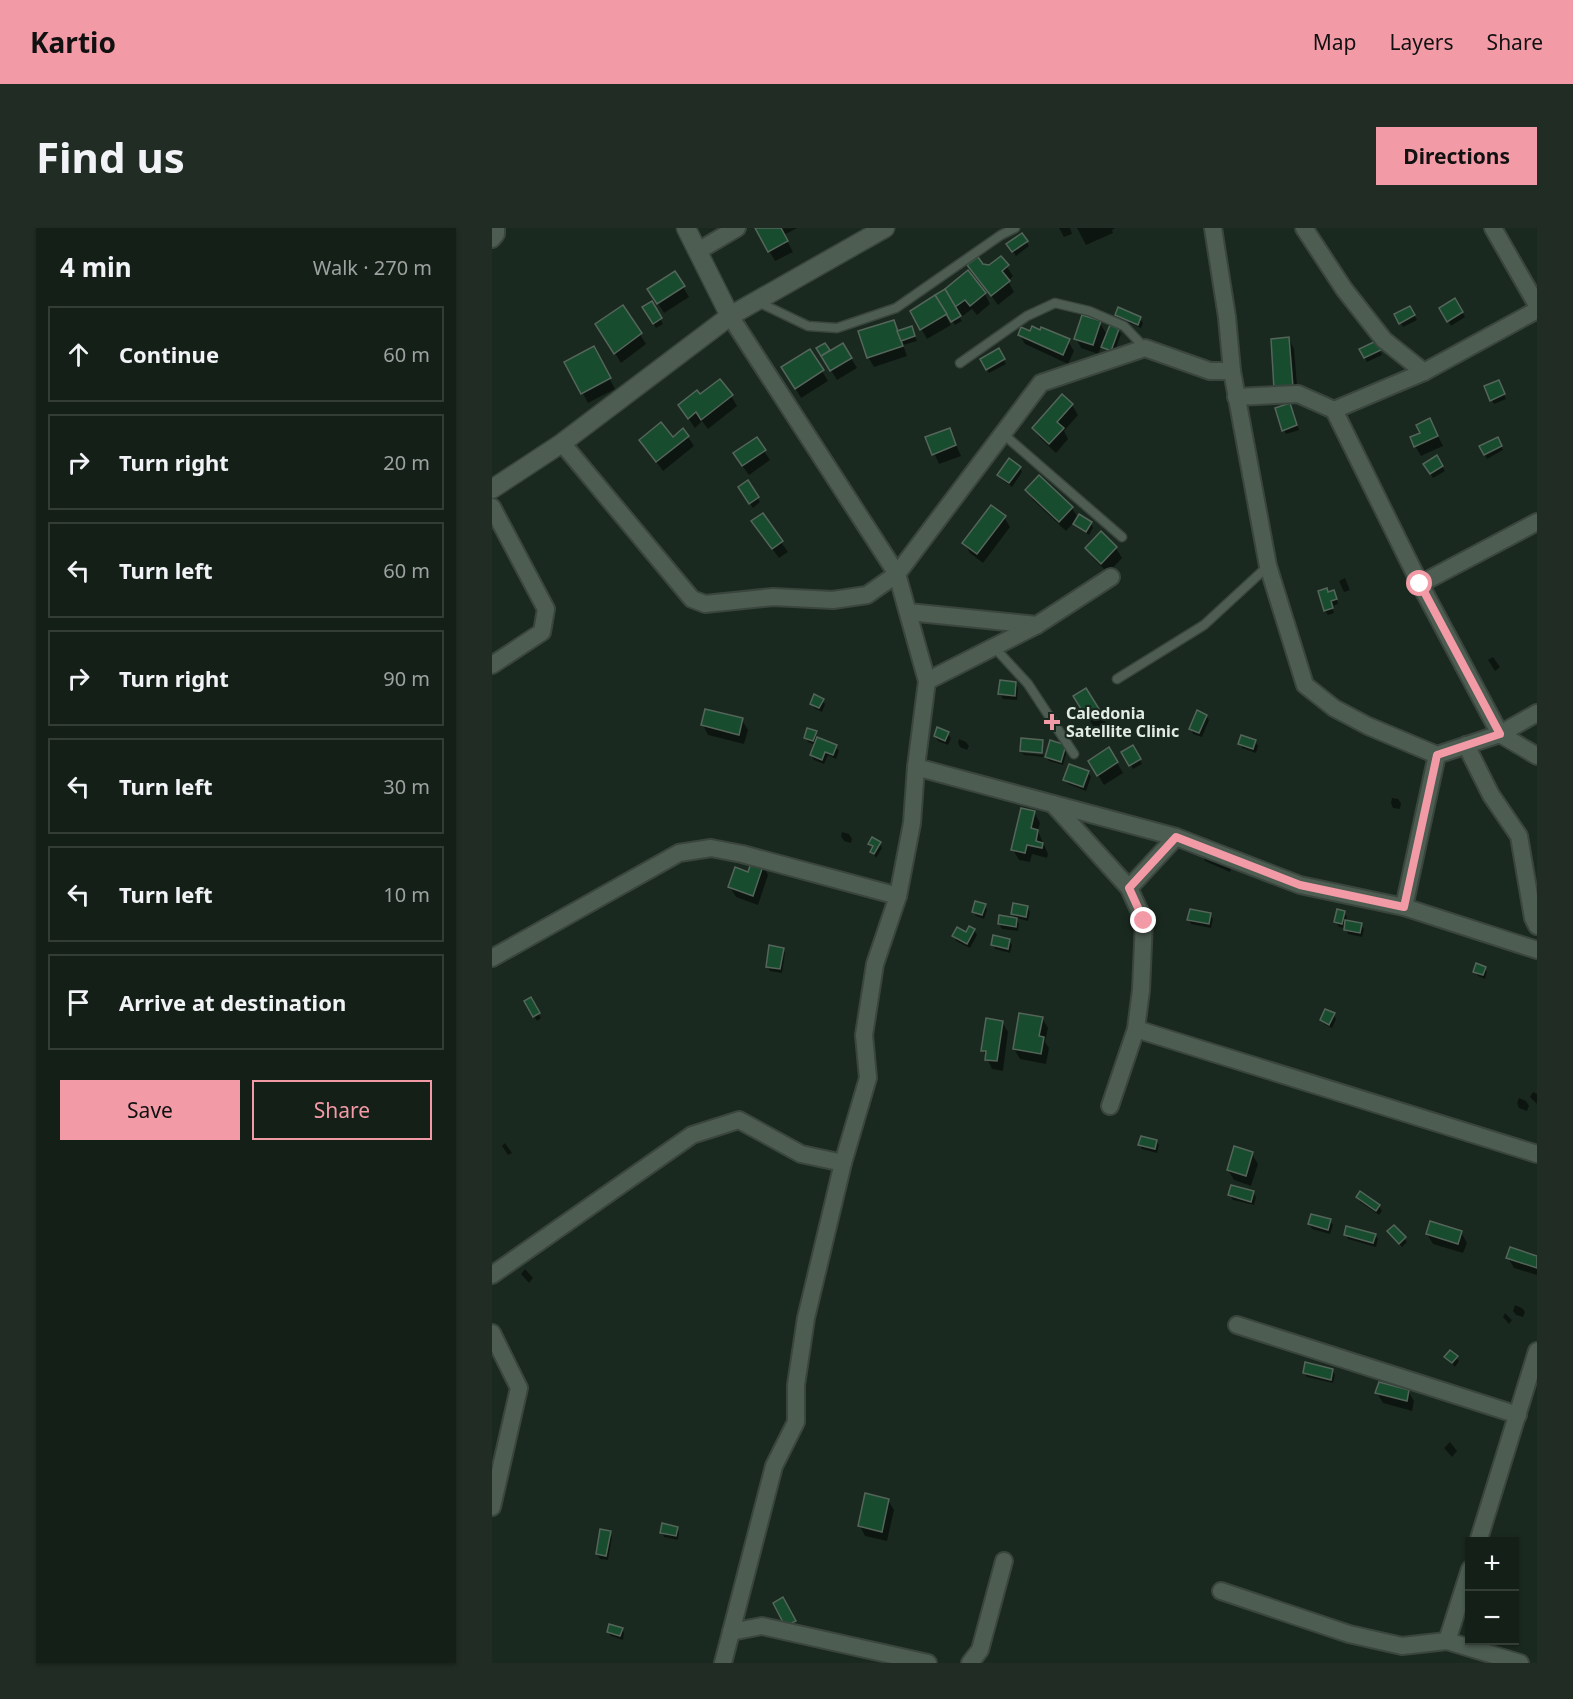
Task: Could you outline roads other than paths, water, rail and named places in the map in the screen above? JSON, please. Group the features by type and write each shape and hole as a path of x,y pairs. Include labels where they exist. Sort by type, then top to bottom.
{"street":[{"path":"492,239 496,234 496,228"},
{"path":"686,228 730,316 897,574 927,681 916,767 912,823 898,896 875,963 864,1035 868,1078 843,1163 806,1318 795,1385 796,1422 774,1466 723,1663"},
{"path":"698,251 737,228"},
{"path":"492,489 562,443 730,316 885,228"},
{"path":"1213,228 1227,317 1236,397 1268,567 1305,685 1343,713 1437,755 1500,734 1537,713"},
{"path":"1304,228 1344,289 1384,340 1424,372"},
{"path":"1334,410 1424,372 1537,308 1493,228"},
{"path":"562,443 692,599 705,604 773,597 833,600 867,596 897,574 1041,383 1145,348 1210,371 1232,371"},
{"path":"1236,397 1298,394 1334,410 1420,584 1500,734 1537,756"},
{"path":"492,507 546,609 542,632 492,665"},
{"path":"1420,584 1537,522"},
{"path":"927,681 1037,625 1111,577"},
{"path":"908,612 1037,625"},
{"path":"1466,746 1491,795 1519,836 1533,918 1537,926"},
{"path":"1404,907 1437,755"},
{"path":"916,767 1176,837 1300,885 1404,907 1537,950"},
{"path":"1052,804 1129,888 1144,921 1141,990 1136,1029 1110,1106"},
{"path":"1129,888 1176,837"},
{"path":"492,958 680,853 711,848 742,854 898,896"},
{"path":"1136,1029 1537,1154"},
{"path":"492,1275 692,1135 739,1120 801,1154 843,1163"},
{"path":"1237,1325 1518,1415"},
{"path":"492,1333 519,1388 492,1507"},
{"path":"1479,1537 1537,1351"},
{"path":"970,1663 980,1650 1004,1561"},
{"path":"1447,1641 1465,1585"},
{"path":"1221,1591 1349,1634 1402,1646 1447,1641 1497,1649 1520,1663"},
{"path":"738,1604 762,1626"},
{"path":"731,1632 762,1626 928,1663"}],"lane":[{"path":"756,301 808,326 837,328 896,308 1015,228"},
{"path":"960,363 1027,316 1055,303 1089,310 1124,326 1145,348"},
{"path":"1002,433 1122,537"},
{"path":"1117,679 1204,625 1268,567"},
{"path":"994,647 1028,684 1074,754"}],"place":[{"name":"Caledonia Satellite Clinic","path":"1052,722"}]}
